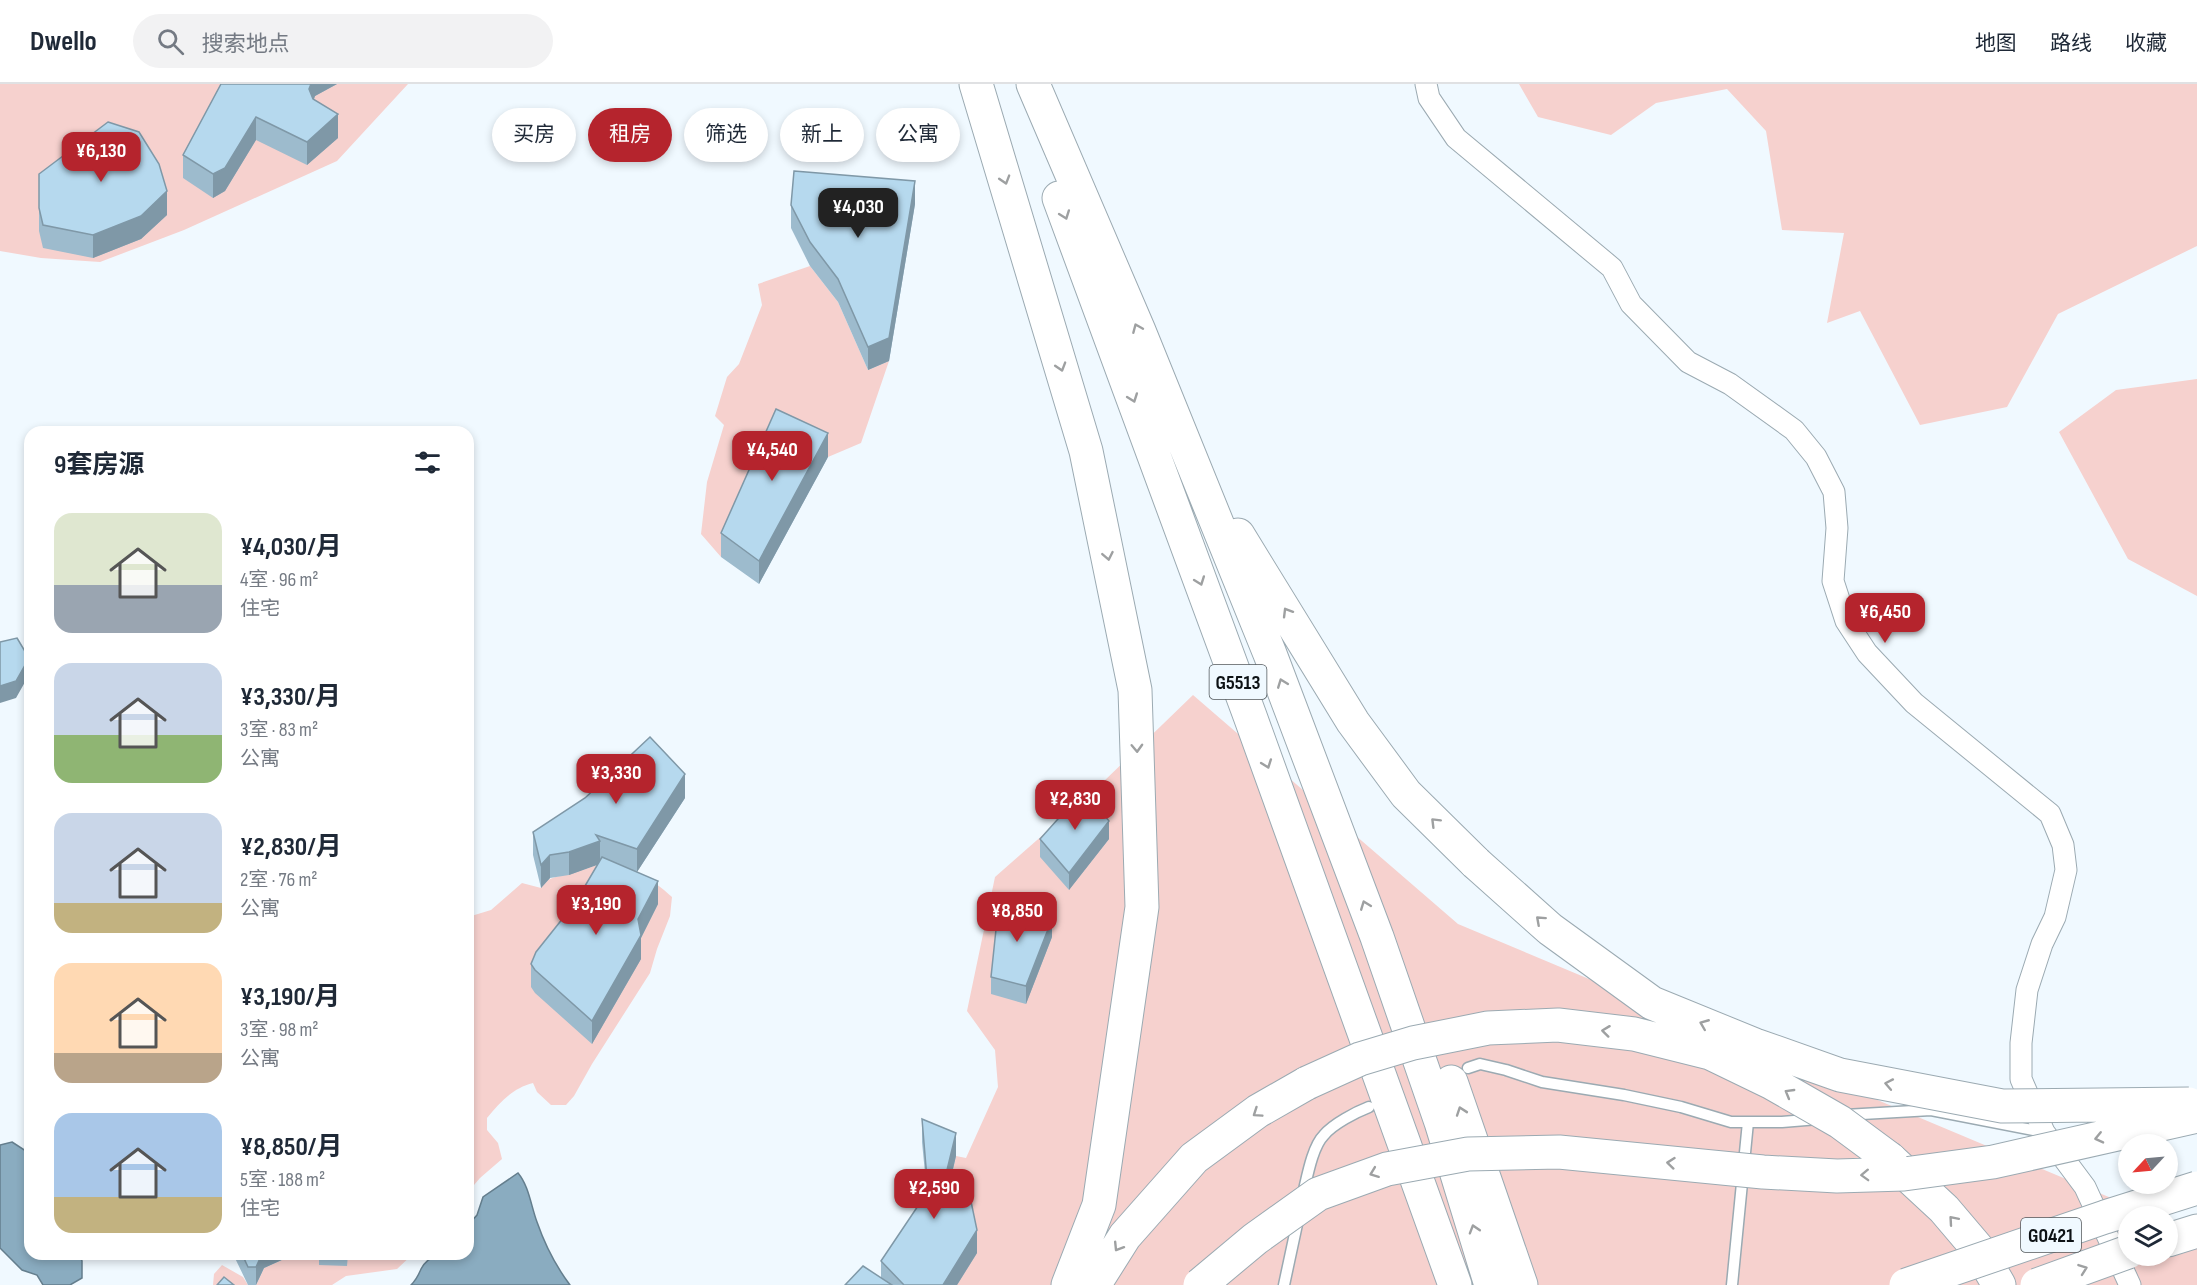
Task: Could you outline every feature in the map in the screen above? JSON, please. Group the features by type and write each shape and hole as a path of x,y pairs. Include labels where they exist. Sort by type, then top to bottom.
{"highway":[{"path":"976,84 1086,451 1135,690 1143,907 1099,1205 1068,1285"},
{"name":"G5513","path":"1009,84 1038,141 1250,716 1455,1285"},
{"name":"G5513","path":"1033,84 1134,320 1270,654 1377,937 1441,1122 1491,1285"},
{"path":"1191,460 1353,722 1406,794 1476,863 1550,929 1652,1003 1755,1045 1840,1074 2002,1106 2197,1104"},
{"path":"1377,937 1443,1059 1521,1285"},
{"path":"1094,1285 1125,1236 1194,1158 1258,1112 1307,1083 1360,1059 1413,1042 1488,1028 1558,1025 1623,1033 1710,1053 1772,1083 1840,1122 1890,1159 1944,1209 1971,1241 1999,1285"},
{"path":"1200,1285 1255,1239 1318,1194 1387,1169 1468,1154 1559,1152 1763,1172 1836,1176 1904,1174 1993,1162 2197,1116"},
{"name":"G0421","path":"1906,1285 2197,1188"},
{"path":"2178,1237 2197,1231"},
{"name":"G0421","path":"2037,1285 2118,1256"}],"street":[{"path":"1426,84 1430,98 1456,138 1612,268 1630,304 1688,362 1730,384 1794,430 1816,457 1834,492 1837,528 1833,581 1846,621 1867,652 1914,703 2050,814 2063,845 2066,870 2055,917 2042,944 2027,990 2021,1042 2021,1079 2043,1132 2085,1187 2130,1285"}],"lane":[{"path":"1468,1068 1480,1064 1542,1082 1681,1107 1731,1122 1782,1122 1874,1112 1931,1110 2043,1132"},
{"path":"1284,1285 1307,1175 1323,1135 1358,1111 1369,1107"},
{"path":"1731,1285 1748,1122"}],"shaded area":[{"path":"0,84 408,84 337,161 184,230 100,262 41,258 0,251"},
{"path":"1519,84 2197,84 2197,246 2058,314 2007,407 1920,425 1860,311 1827,323 1844,233 1782,230 1766,131 1727,89 1656,103 1611,135 1538,117"},
{"path":"810,266 838,302 868,370 889,361 861,443 828,457 776,433 721,557 701,534 707,482 724,425 715,416 727,377 739,364 762,305 758,284"},
{"path":"2197,379 2197,596 2128,559 2059,432 2116,390"},
{"path":"1193,695 1458,924 2130,1206 2118,1206 2118,1266 2178,1266 2178,1226 2197,1234 2197,1285 956,1285 947,1194 956,1156 966,1158 998,1087 995,1050 967,1011 995,877 1102,783"},
{"path":"596,858 617,863 637,872 672,897 670,916 650,973 574,1096 566,1105 551,1105 537,1092 533,1083 513,1092 487,1118 487,1130 498,1143 502,1159 474,1185 474,915 491,910 522,883 541,888 541,883 547,880 599,864"},
{"path":"282,1260 407,1260 397,1269 346,1276 332,1285 256,1285 264,1268"},
{"path":"222,1265 243,1277 248,1285 213,1285 214,1274"}],"water":[{"path":"12,1142 24,1150 24,1260 82,1260 82,1278 70,1285 43,1285 37,1275 22,1270 0,1248 0,1145"},
{"path":"518,1173 527,1190 547,1247 570,1285 411,1285 429,1260 474,1260 474,1218 483,1197"}],"building":[{"path":"221,84 311,84 309,89 313,99 338,114 307,142 256,117 225,168 213,174 183,155"},
{"path":"108,122 139,132 159,164 167,191 141,216 93,235 43,225 39,208 39,174"},
{"path":"794,171 915,181 889,338 868,347 838,279 810,242 791,205"},
{"path":"776,409 828,433 759,561 721,533"},
{"path":"17,638 24,650 24,667 16,681 0,686 0,642"},
{"path":"650,737 685,774 637,849 596,835 600,841 569,852 550,855 541,865 533,832 585,798"},
{"path":"1084,790 1109,821 1069,873 1040,839"},
{"path":"602,857 658,881 638,919 641,935 592,1021 531,964 536,952 575,903"},
{"path":"999,901 1052,919 1026,986 991,977"},
{"path":"922,1119 956,1133 947,1170 968,1187 977,1230 943,1285 904,1285 881,1261 928,1191"},
{"path":"245,1260 259,1260 256,1267 248,1267"},
{"path":"863,1266 892,1285 845,1285"},
{"path":"224,1277 234,1285 217,1285"}]}
